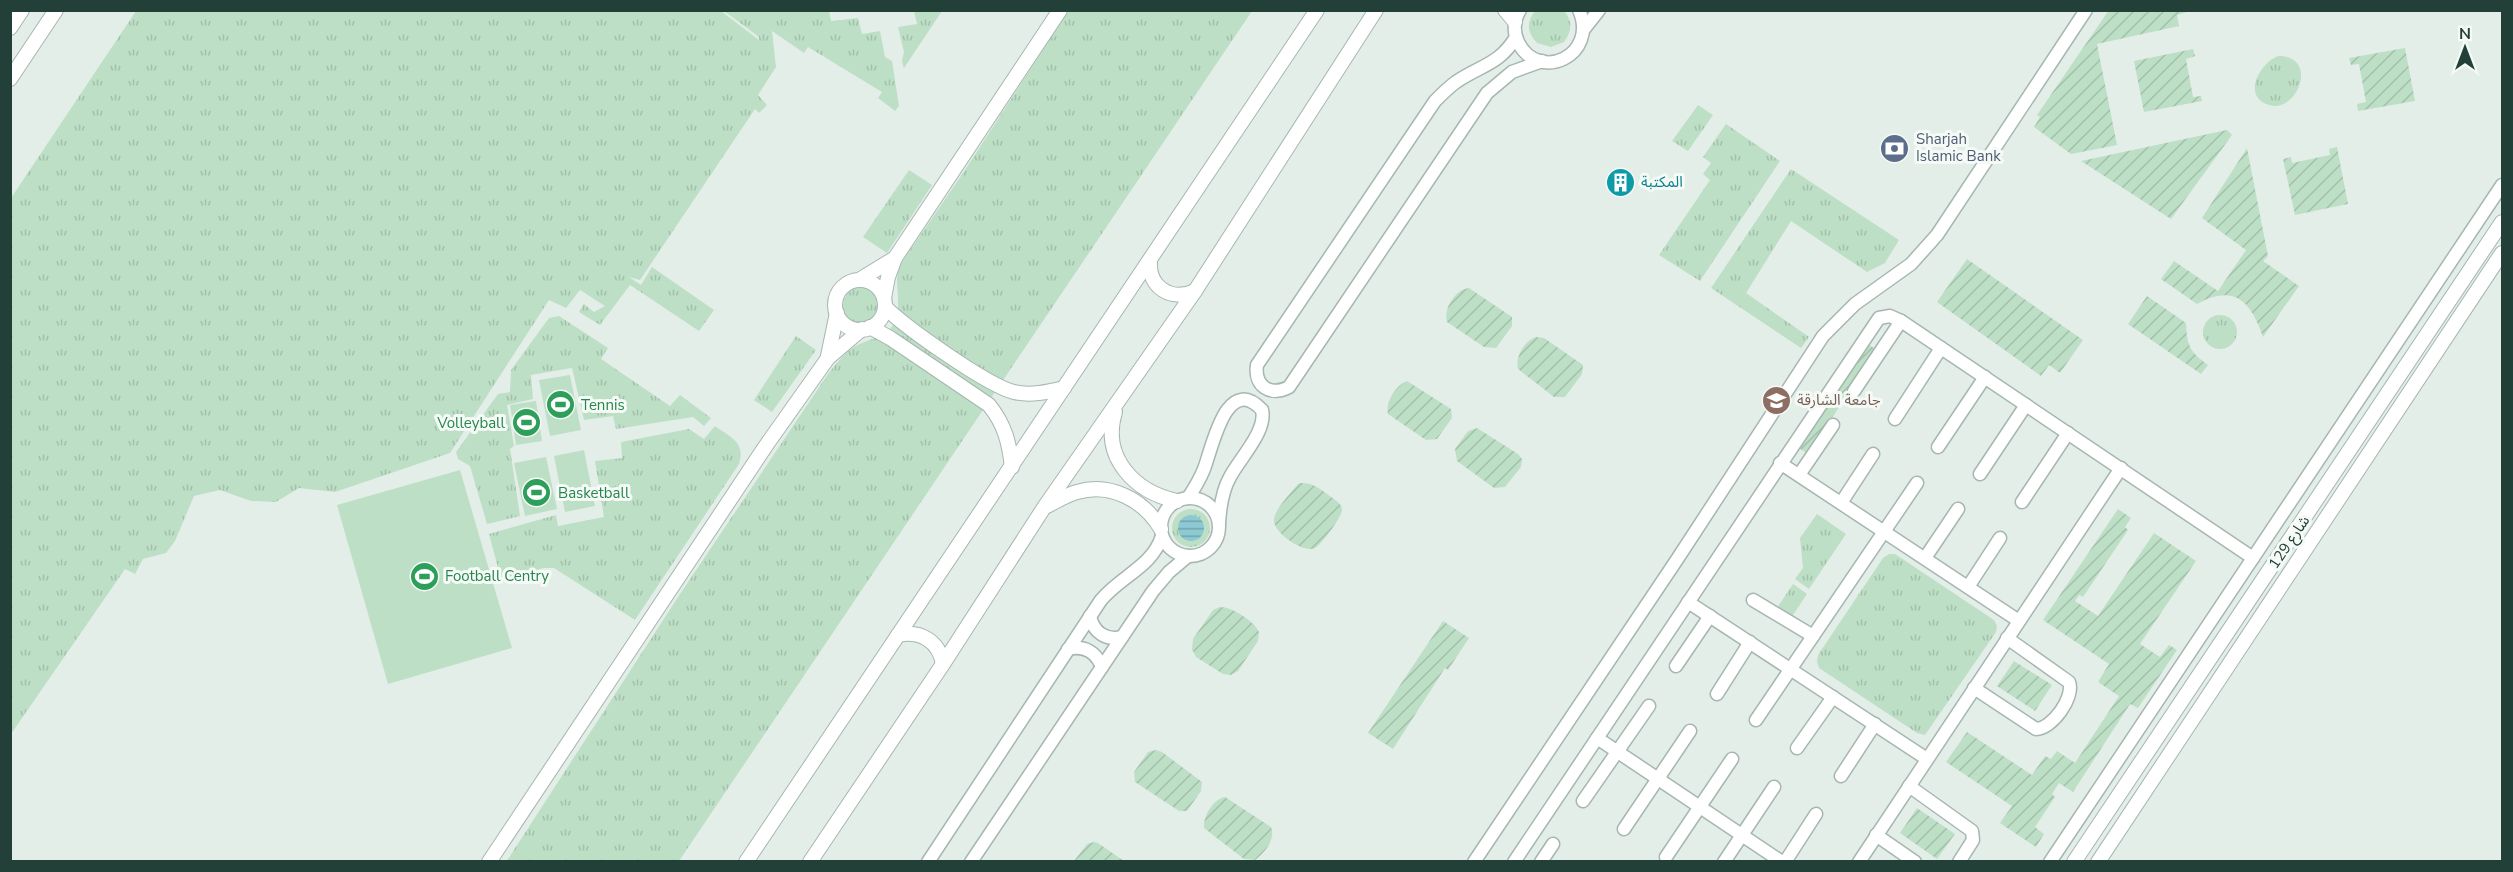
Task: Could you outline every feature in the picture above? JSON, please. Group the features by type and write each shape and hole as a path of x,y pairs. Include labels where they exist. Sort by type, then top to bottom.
{"street":[{"path":"10,28 22,10"},
{"path":"10,79 56,10"},
{"path":"489,861 765,447 828,358 880,319 888,277 895,258 1060,10"},
{"path":"746,861 1317,10"},
{"path":"810,861 943,664 1045,506 1195,291 1376,10"},
{"path":"1505,10 1518,16 1516,37 1497,60 1456,82 1436,101 1257,365 1258,382 1264,388 1273,392 1289,387 1487,93 1512,72 1542,62 1562,60 1570,55 1582,39 1584,29 1579,10"},
{"path":"1584,29 1599,10"},
{"path":"1474,861 1684,550 1823,336 1855,304 1911,264 1937,236 2086,10"},
{"path":"1516,37 1526,52 1542,62"},
{"path":"2050,861 2502,185"},
{"name":"شارع 129","path":"2074,861 2502,222"},
{"name":"شارع 129","path":"2098,861 2502,253"},
{"path":"828,358 835,328 837,295 842,287 859,280 895,258"},
{"path":"1150,261 1150,274 1162,290 1182,296 1195,291"},
{"path":"859,280 875,284 884,302 901,321 1000,388 1026,394 1064,388"},
{"path":"837,313 846,325 866,328 976,395 1000,419 1009,441 1012,467"},
{"path":"1514,861 1879,318 1890,316 1901,321 2253,558"},
{"path":"1854,392 1901,321"},
{"path":"1895,419 1941,348"},
{"path":"1938,447 1985,377"},
{"path":"976,395 987,380"},
{"path":"928,861 1090,616 1114,585 1149,559 1157,548 1161,532 1165,512 1182,500 1203,471 1212,440 1226,412 1232,404 1240,401 1256,404 1262,410 1262,426 1229,478 1222,500 1218,536 1212,547 1201,554 1188,556 1169,548 1161,532 1145,509 1122,493 1100,490 1078,492 1045,506"},
{"path":"1118,403 1112,423 1113,447 1130,478 1154,495 1182,500 1195,498 1208,505 1217,516 1219,523"},
{"path":"1980,474 2026,405"},
{"path":"1799,476 1833,425"},
{"path":"2022,502 2068,433"},
{"path":"1841,503 1873,454"},
{"path":"1780,463 2019,621"},
{"path":"1859,861 2121,468"},
{"path":"1122,493 1128,487 1130,478"},
{"path":"1756,720 1917,483"},
{"path":"1925,558 1958,509"},
{"path":"1968,586 2000,538"},
{"path":"971,861 1158,585 1188,556"},
{"path":"1753,600 1813,636"},
{"path":"1688,602 1927,759"},
{"path":"1090,616 1094,626 1101,634 1112,638 1122,637"},
{"path":"1676,666 1710,616"},
{"path":"898,635 912,633 925,637 936,646 943,664"},
{"path":"1974,688 2036,729 2051,724 2070,693 2069,682 2007,638"},
{"path":"1717,694 1750,642"},
{"path":"1068,649 1086,649 1096,656 1102,667"},
{"path":"1797,748 1833,697"},
{"path":"1583,801 1649,706"},
{"path":"1841,776 1875,724"},
{"path":"1624,829 1690,731"},
{"path":"1597,738 1783,861 1816,814"},
{"path":"1666,857 1732,759"},
{"path":"1909,786 1972,831 1973,840 1959,861"},
{"path":"1724,861 1774,788"},
{"path":"1876,835 1914,861"},
{"path":"1541,861 1553,844"}],"green space":[{"path":"2109,10 2187,12 2177,15 2179,26 2097,44 2117,145 2071,154 2034,127 2040,117 2037,115"},
{"path":"136,11 721,11 759,40 759,37 724,11 829,11 831,21 858,18 862,34 880,31 885,57 892,61 899,106 895,111 878,98 882,92 808,47 804,53 772,31 776,67 758,95 767,105 759,113 755,109 640,280 629,277 641,285 652,267 714,310 699,331 630,285 600,325 579,312 584,304 594,312 605,306 580,290 566,308 549,300 450,453 335,492 299,488 276,502 251,501 220,490 194,496 175,541 166,553 143,559 135,574 125,569 11,734 11,198"},
{"path":"914,11 942,11 904,68 902,61 904,52 898,27 917,24"},
{"path":"1068,11 1252,11 679,861 506,862 680,594 828,374 850,350 883,334 893,326 898,308 898,268 963,173"},
{"path":"1535,11 1564,11 1570,26 1569,34 1564,42 1551,47 1537,43 1529,27 1530,19"},
{"path":"2405,48 2415,101 2358,111 2357,104 2366,102 2359,64 2351,65 2349,58"},
{"path":"2193,49 2195,56 2186,59 2193,97 2201,96 2202,101 2144,112 2134,61"},
{"path":"2278,56 2291,58 2298,65 2301,74 2300,84 2288,101 2279,105 2269,105 2256,95 2256,80 2265,65"},
{"path":"1698,105 1713,115 1688,151 1672,141"},
{"path":"1726,124 1780,161 1700,281 1659,255 1710,180 1703,174 1711,163 1703,157"},
{"path":"2227,130 2232,135 2171,219 2081,161"},
{"path":"2337,147 2348,204 2295,215 2283,159 2291,157 2292,163 2330,155 2329,149"},
{"path":"2247,148 2268,256 2263,261 2299,286 2263,337 2253,314 2240,300 2222,295 2197,304 2161,279 2174,261 2218,291 2246,250 2202,218"},
{"path":"1791,169 1899,240 1885,263 1867,272 1791,221 1746,293 1809,337 1801,348 1711,288"},
{"path":"909,170 932,185 887,253 863,237"},
{"path":"1967,259 2083,340 2060,373 2049,365 2041,376 1937,302"},
{"path":"862,287 876,292 881,306 876,320 862,325 848,320 843,306 848,292"},
{"path":"1469,288 1512,317 1512,326 1496,348 1484,347 1447,322 1447,311 1452,300 1464,289"},
{"path":"2147,296 2186,323 2190,347 2208,365 2201,374 2128,324"},
{"path":"2220,315 2232,320 2237,332 2232,344 2220,349 2208,344 2203,332 2208,320"},
{"path":"559,316 608,348 601,359 670,406 680,395 711,418 704,426 693,417 616,429 613,416 584,420 572,368 531,375 533,399 507,405 514,446 510,449 520,516 487,524 470,466 458,459 456,452 498,394 510,392 511,370 549,318"},
{"path":"796,336 816,350 772,412 754,400"},
{"path":"1536,337 1544,338 1583,365 1582,374 1565,397 1554,397 1518,369 1521,350"},
{"path":"1866,343 1877,350 1808,454 1797,447"},
{"name":"Tennis","path":"570,375 581,430 550,436 539,380"},
{"path":"1407,381 1451,409 1452,418 1437,439 1426,440 1388,414 1388,404 1392,394"},
{"name":"Volleyball","path":"536,401 542,441 516,445 510,405"},
{"path":"715,426 738,445 741,457 739,464 635,620 554,568 544,568 501,579 489,534 556,515 558,526 604,517 595,461 622,458 621,442 689,429 704,439"},
{"path":"1477,428 1518,454 1522,459 1521,467 1505,487 1494,488 1457,461 1455,449 1468,431"},
{"name":"Tennis","path":"584,450 595,506 565,512 554,456"},
{"name":"Basketball","path":"546,457 557,509 525,516 514,463"},
{"name":"Football Centry","path":"460,470 512,648 388,684 337,505"},
{"path":"1301,483 1319,488 1337,501 1342,508 1339,518 1326,537 1318,546 1310,549 1290,541 1278,530 1274,519 1281,505"},
{"path":"1191,509 1204,515 1210,528 1204,541 1191,547 1178,541 1172,528 1178,515"},
{"path":"2118,509 2131,518 2125,527 2128,530 2083,597 2079,595 2075,601 2098,616 2154,533 2196,561 2140,644 2160,657 2169,645 2177,650 2138,708 2130,704 2073,792 2059,783 2052,794 2055,797 2035,827 2044,834 2036,847 2000,823 2012,806 1946,762 1967,732 2032,775 2045,756 2051,759 2057,751 2075,763 2119,696 2098,682 2109,664 2043,620"},
{"path":"1817,514 1846,534 1809,589 1795,579 1803,568 1800,538"},
{"path":"1889,554 1895,554 1994,620 1997,626 1996,632 1925,735 1917,733 1819,668 1817,662 1818,655 1883,558"},
{"path":"1793,584 1807,594 1791,618 1777,608"},
{"path":"1220,607 1242,615 1259,632 1258,641 1238,671 1231,675 1223,674 1196,657 1192,649 1193,639 1213,610"},
{"path":"1443,621 1469,638 1448,670 1445,668 1393,749 1368,733"},
{"path":"2014,661 2052,685 2035,711 1997,686"},
{"path":"1156,750 1202,782 1201,791 1187,811 1179,811 1135,782 1134,772 1148,752"},
{"path":"1225,797 1271,827 1272,836 1269,845 1255,860 1244,859 1204,828 1205,818 1210,809 1217,801"},
{"path":"1917,808 1955,834 1937,859 1900,833"},
{"path":"1094,842 1124,861 1074,861 1087,844"}],"water":[{"path":"1191,515 1200,519 1204,528 1200,537 1191,541 1182,537 1178,528 1182,519"}],"place":[{"name":"Sharjah Islamic Bank","path":"1895,148"},
{"name":"المكتبة","path":"1620,182"},
{"name":"جامعة الشارقة","path":"1776,400"},
{"name":"Tennis","path":"560,405"},
{"name":"Volleyball","path":"526,423"},
{"name":"Basketball","path":"537,493"},
{"name":"Football Centry","path":"424,576"}]}
